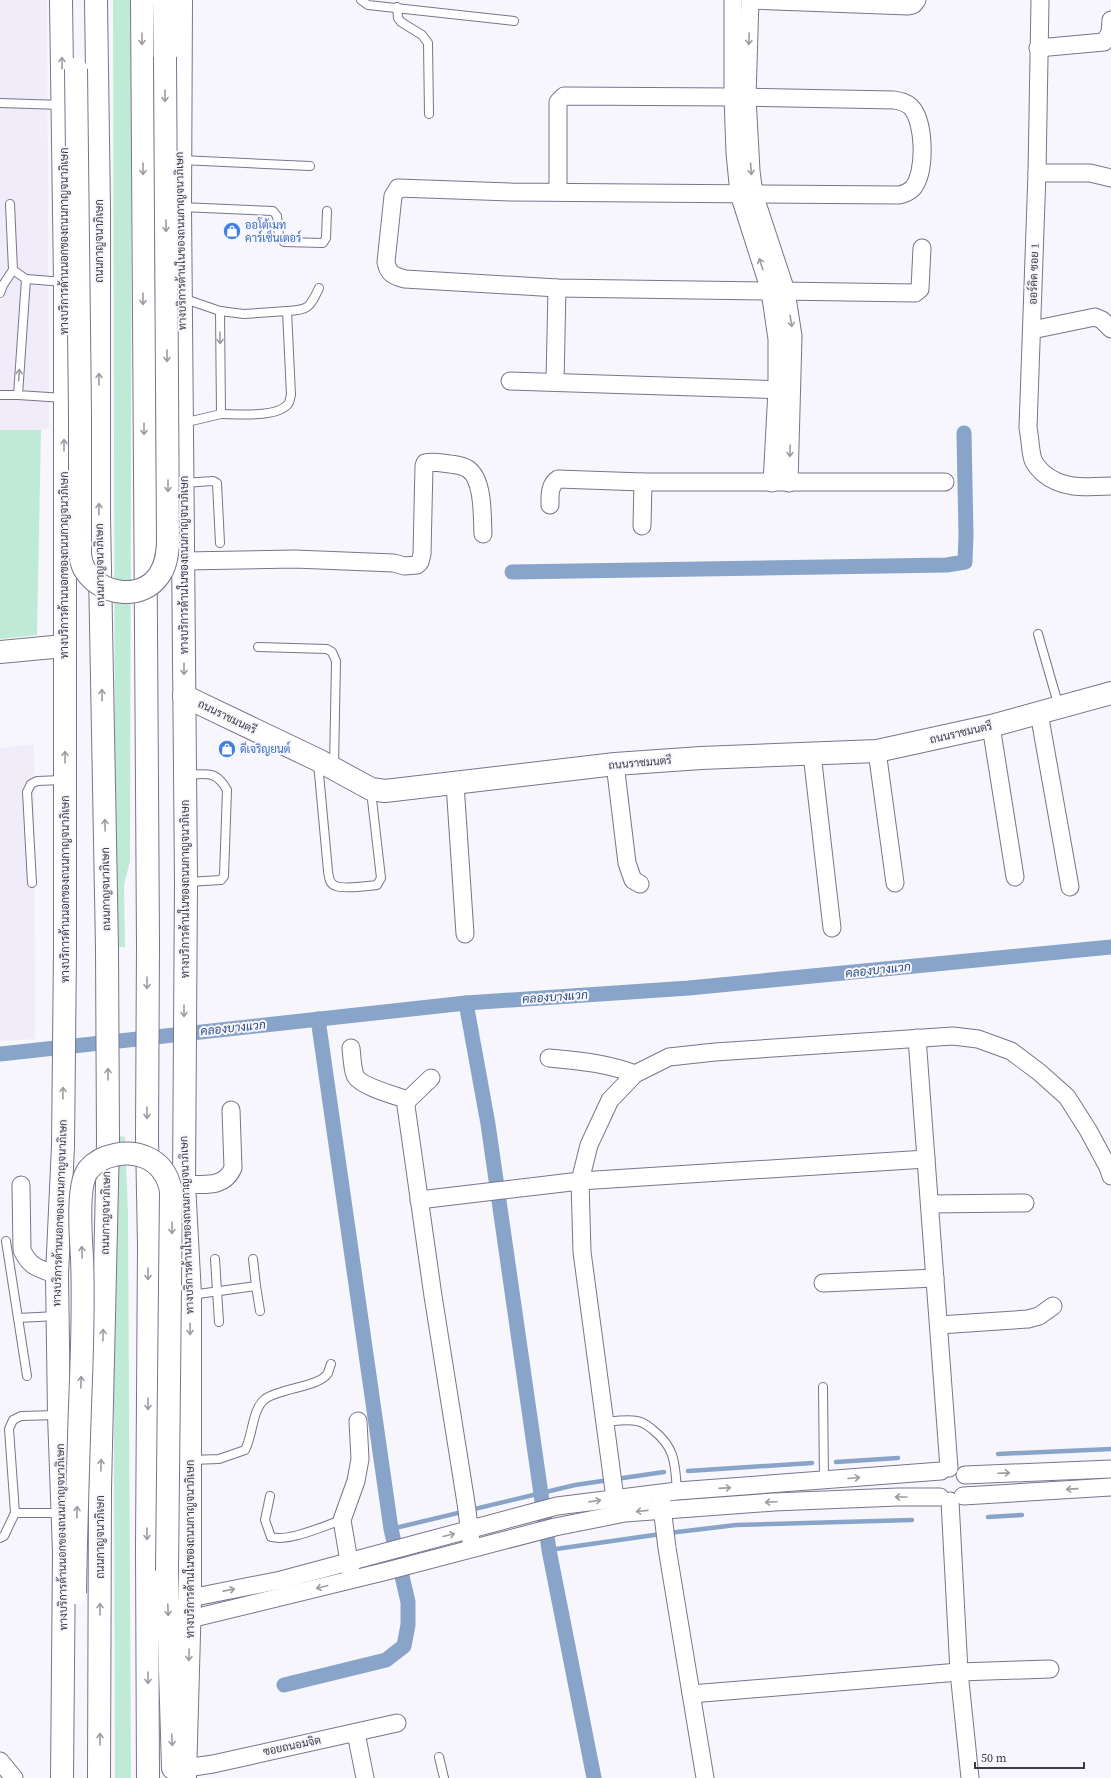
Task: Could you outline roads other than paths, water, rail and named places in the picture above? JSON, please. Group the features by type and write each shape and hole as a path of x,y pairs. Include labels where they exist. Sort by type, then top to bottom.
{"main road":[{"name":"ทางบริการด้านนอกของถนนกาญจนาภิเษก","path":"61,0 65,282 65,950 63,1146 57,1275 59,1415 64,1552 62,1778"},
{"path":"76,0 80,555 85,570 96,582 113,591 128,593 140,591 152,583 160,574 166,562 168,545 164,0"},
{"name":"ถนนกาญจนาภิเษก","path":"96,0 99,209 99,517 107,948 108,1141 100,1490 100,1778"},
{"path":"142,0 148,944 148,1778"},
{"name":"ทางบริการด้านในของถนนกาญจนาภิเษก","path":"180,0 180,207 186,882 184,1184 190,1295 190,1620 182,1775"},
{"path":"0,652 64,646"},
{"name":"ถนนราชมนตรี","path":"184,696 326,764 371,789 385,791 455,784 615,764 701,758 877,751 991,726 1111,693"},
{"path":"77,1778 74,1593 83,1298 80,1211 81,1189 88,1169 107,1157 129,1152 145,1157 158,1164 168,1177 171,1190 167,1571 182,1775"}],"street":[{"path":"733,0 740,97 751,171 746,194 793,336 784,390 780,483"},
{"path":"740,97 750,0 908,6 914,5 917,0"},
{"name":"ออร์คิด ซอย 1","path":"1040,0 1037,173 1028,428 1032,456 1037,467 1050,478 1061,484 1079,487 1111,486"},
{"path":"1038,48 1104,42 1110,33 1111,20"},
{"path":"558,192 558,102 564,96 894,100 905,102 912,108 918,122 922,146 920,171 913,187 906,193 899,195 558,192 398,188 393,196 386,262 387,270 394,276 405,279 557,288 915,293 920,288 922,248"},
{"path":"1037,173 1090,173 1111,178"},
{"path":"555,382 557,288"},
{"path":"1032,330 1094,317 1102,320 1111,329"},
{"path":"510,380 784,390"},
{"path":"184,561 295,559 394,563 410,566 417,565 420,562 422,554 424,466 425,463 430,461 461,466 469,469 475,476 479,486 482,534"},
{"path":"550,505 551,488 554,481 558,479 643,482 945,482"},
{"path":"642,526 643,482"},
{"path":"1049,711 1070,887"},
{"path":"991,726 1015,877"},
{"path":"877,751 895,883"},
{"path":"812,754 832,928"},
{"path":"615,764 627,864 633,880 640,884"},
{"path":"455,784 465,934"},
{"path":"615,1498 582,1252 580,1181 588,1146 610,1100 635,1074 669,1057 715,1052 952,1036 978,1039 1010,1051 1039,1072 1067,1097 1088,1130 1108,1167 1111,1176"},
{"path":"917,1038 939,1325 945,1470"},
{"path":"351,1048 355,1076 358,1081 386,1093 408,1100"},
{"path":"549,1058 599,1063 614,1066 635,1074"},
{"path":"431,1078 408,1100 406,1106 472,1550"},
{"path":"184,1184 214,1183 223,1181 229,1176 233,1168 231,1110"},
{"path":"419,1200 502,1191 543,1184 580,1181 926,1159"},
{"path":"21,1185 22,1250 26,1260 34,1266 57,1275"},
{"path":"930,1204 1025,1203"},
{"path":"823,1284 935,1278"},
{"path":"939,1325 1028,1319 1039,1316 1053,1306"},
{"path":"352,1580 342,1520 356,1481 360,1460 358,1422"},
{"path":"190,1620 555,1528 626,1513 661,1501 677,1491 824,1481 955,1468 965,1475 968,1482 967,1490 951,1498"},
{"path":"965,1475 1111,1469"},
{"path":"945,1470 936,1477 934,1484 936,1491 951,1498"},
{"path":"190,1598 281,1580 411,1545 468,1516 524,1515 557,1506 615,1498 661,1501 951,1498 1111,1487"},
{"path":"951,1498 959,1672 970,1778"},
{"path":"661,1501 667,1548 705,1778"},
{"path":"691,1694 959,1672 1050,1669"},
{"name":"ซอยถนอมจิต","path":"182,1775 216,1771 268,1751 397,1723"},
{"path":"356,1733 365,1778"},
{"path":"0,1761 14,1778"}],"lane":[{"path":"361,0 368,5 514,21"},
{"path":"397,7 398,18 401,22 422,35 428,43 429,114"},
{"path":"0,103 63,105"},
{"path":"180,160 310,166"},
{"path":"0,292 13,270 10,204"},
{"path":"180,207 273,211 277,216 278,237 284,242 325,242 327,211"},
{"path":"13,270 26,279 65,282"},
{"path":"18,395 26,279"},
{"path":"182,298 220,311 244,314 287,311 306,309 311,304 318,288"},
{"path":"220,311 221,414"},
{"path":"183,423 221,414 266,413 280,410 288,403 291,395 287,311"},
{"path":"0,395 64,398"},
{"path":"183,483 218,483 220,543"},
{"path":"1038,634 1049,711"},
{"path":"258,647 327,648 332,652 336,661 326,764 328,871 330,881 336,887 365,887 377,885 382,878 371,789"},
{"path":"185,775 210,774 217,776 227,790 224,876 221,880 215,881 186,882"},
{"path":"32,883 27,792 31,784 37,781 65,780"},
{"path":"6,1241 27,1376"},
{"path":"215,1259 219,1322"},
{"path":"253,1259 260,1311"},
{"path":"190,1295 217,1290 256,1286"},
{"path":"18,1318 58,1316"},
{"path":"190,1460 219,1459 245,1450 250,1440 255,1415 260,1404 265,1399 276,1393 306,1385 323,1377 328,1374 331,1364"},
{"path":"823,1387 824,1481"},
{"path":"0,1538 4,1536 15,1513 9,1429 12,1420 21,1416 59,1415"},
{"path":"605,1422 644,1422 660,1436 670,1447 675,1462 677,1491"},
{"path":"270,1496 265,1520 271,1537 278,1539 289,1537 342,1520"},
{"path":"15,1513 62,1514"},
{"path":"439,1757 444,1778"}],"waterway":[{"path":"512,572 947,565 965,562 966,535 964,433"},
{"name":"คลองบางแวก","path":"0,1054 466,1003 689,988 1111,947"},
{"path":"466,1003 488,1124 549,1550 594,1778"},
{"path":"284,1685 386,1660 404,1646 408,1625 408,1602 391,1529 318,1019"},
{"path":"998,1454 1111,1449"},
{"path":"836,1462 898,1458"},
{"path":"688,1471 812,1463"},
{"path":"616,1479 664,1472"},
{"path":"391,1529 575,1485 609,1480"},
{"path":"988,1517 1022,1515"},
{"path":"669,1533 736,1525 912,1520"},
{"path":"549,1550 661,1534"}],"place":[{"name":"ออโต้เมท คาร์เซ็นเตอร์","path":"232,231"},
{"name":"ดีเจริญยนต์","path":"227,749"}]}
